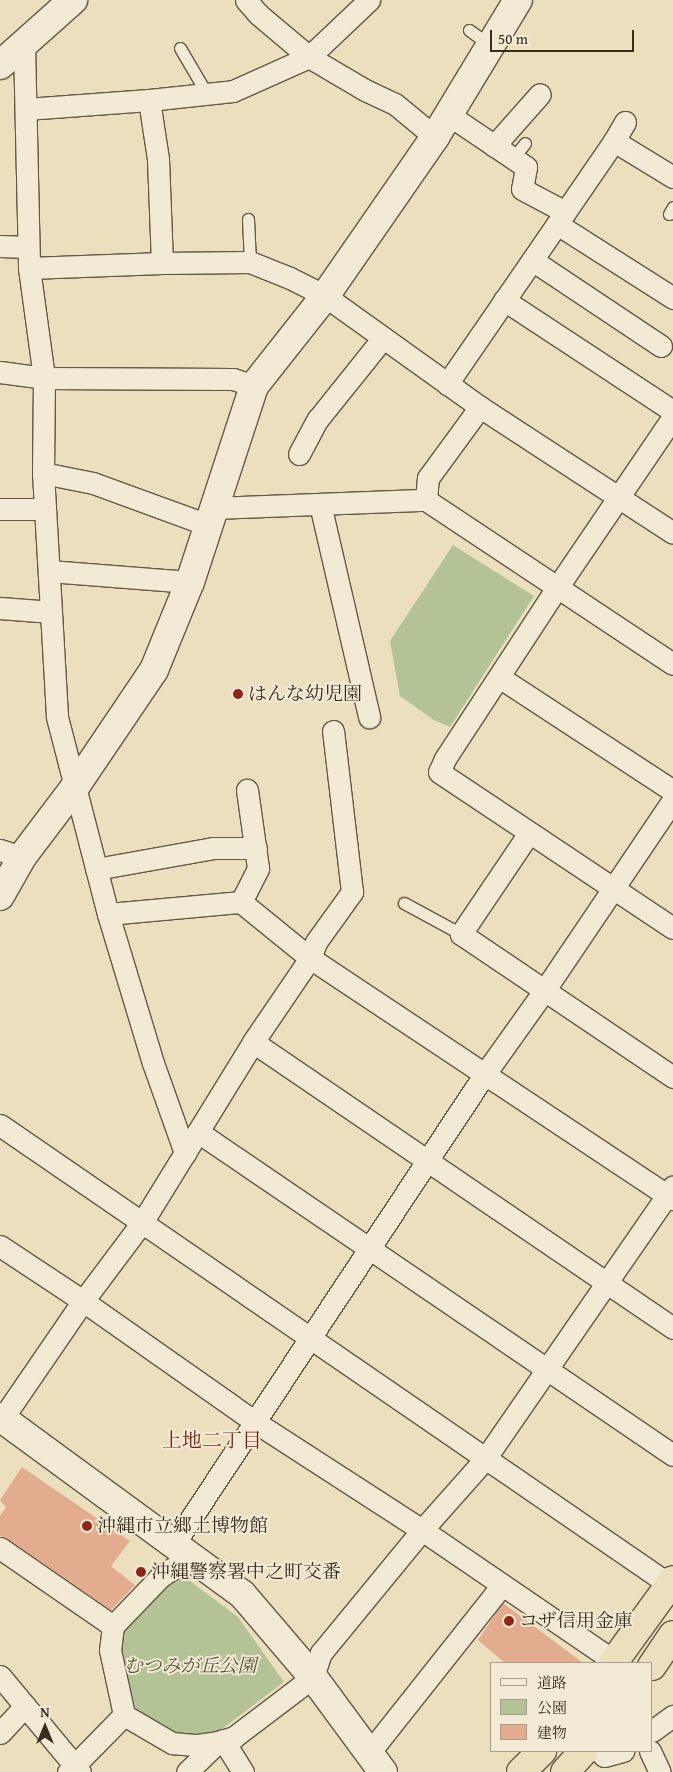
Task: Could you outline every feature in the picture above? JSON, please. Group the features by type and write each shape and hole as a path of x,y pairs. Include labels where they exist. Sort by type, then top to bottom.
{"highway":[{"path":"614,1662 671,1582"},
{"path":"653,1665 673,1635"},
{"path":"521,1772 541,1752"},
{"path":"565,1772 583,1752"}],"street":[{"path":"0,65 73,0"},
{"path":"246,0 258,14 309,57 365,90 442,126 494,146 519,150 526,167 522,189 673,298"},
{"path":"26,109 150,100 233,91 309,57 369,0"},
{"path":"0,896 11,854 75,787 154,670 190,582 254,386 325,296 442,126 480,38 518,0"},
{"path":"24,44 29,268 44,378 43,473 57,717 108,914 153,1063 185,1153"},
{"path":"494,146 540,94"},
{"path":"150,100 158,159 162,263"},
{"path":"447,384 614,142 625,122"},
{"path":"614,142 673,177"},
{"path":"0,246 28,247"},
{"path":"532,260 661,346"},
{"path":"29,268 250,262 290,278 325,296 480,407 673,533"},
{"path":"504,300 673,411"},
{"path":"299,454 318,419 383,338"},
{"path":"0,372 44,378 233,380 254,386"},
{"path":"426,500 428,478 480,407"},
{"path":"673,417 558,586 445,758 439,772 673,928"},
{"path":"43,473 93,483 211,516 320,504 426,500 673,664"},
{"path":"320,504 369,717"},
{"path":"0,509 45,509"},
{"path":"49,571 190,582"},
{"path":"0,608 51,612"},
{"path":"499,676 673,791"},
{"path":"333,731 352,892 316,942 310,958 253,1042 143,1222 83,1301 1,1419 242,1594 313,1677 376,1762 502,1585"},
{"path":"242,902 258,868 247,790"},
{"path":"108,914 242,902 310,958 484,1075 671,1193 485,1459 422,1530 321,1653 313,1677 234,1737 197,1745 172,1742 124,1715 110,1650 113,1626 183,1550 255,1422 484,1075 544,991 673,800"},
{"path":"529,832 461,934 673,1077"},
{"path":"96,869 214,848 256,848"},
{"path":"253,1042 673,1328"},
{"path":"0,1125 485,1459 671,1582"},
{"path":"198,1132 673,1455"},
{"path":"0,1246 83,1301 255,1422 422,1530 614,1662"},
{"path":"0,1548 113,1626"},
{"path":"0,1676 74,1770 124,1715"},
{"path":"0,1733 25,1706"},
{"path":"653,1730 673,1716"},
{"path":"187,1772 221,1741"},
{"path":"221,1741 243,1772"},
{"path":"599,1752 604,1756 619,1752"},
{"path":"650,1752 660,1772"}],"lane":[{"path":"180,48 207,94"},
{"path":"248,219 250,262"},
{"path":"404,903 461,934"}],"green space":[{"path":"453,545 534,596 450,727 434,720 400,696 390,641"},
{"name":"むつみが丘公園","path":"182,1575 238,1617 284,1682 213,1736 173,1734 142,1718 126,1692 118,1655 121,1635 137,1611"}],"building":[{"path":"22,1467 130,1541 111,1566 135,1585 111,1610 7,1538 0,1536 0,1516 6,1507 0,1500"},
{"name":"コザ信用金庫","path":"503,1603 582,1662 504,1662 478,1640"}],"place":[{"name":"はんな幼児園","path":"238,694"},
{"name":"沖縄市立郷土博物館","path":"87,1526"},
{"name":"沖縄警察署中之町交番","path":"141,1572"},
{"name":"コザ信用金庫","path":"509,1621"}],"district":[{"name":"上地二丁目","path":"212,1439"}]}
